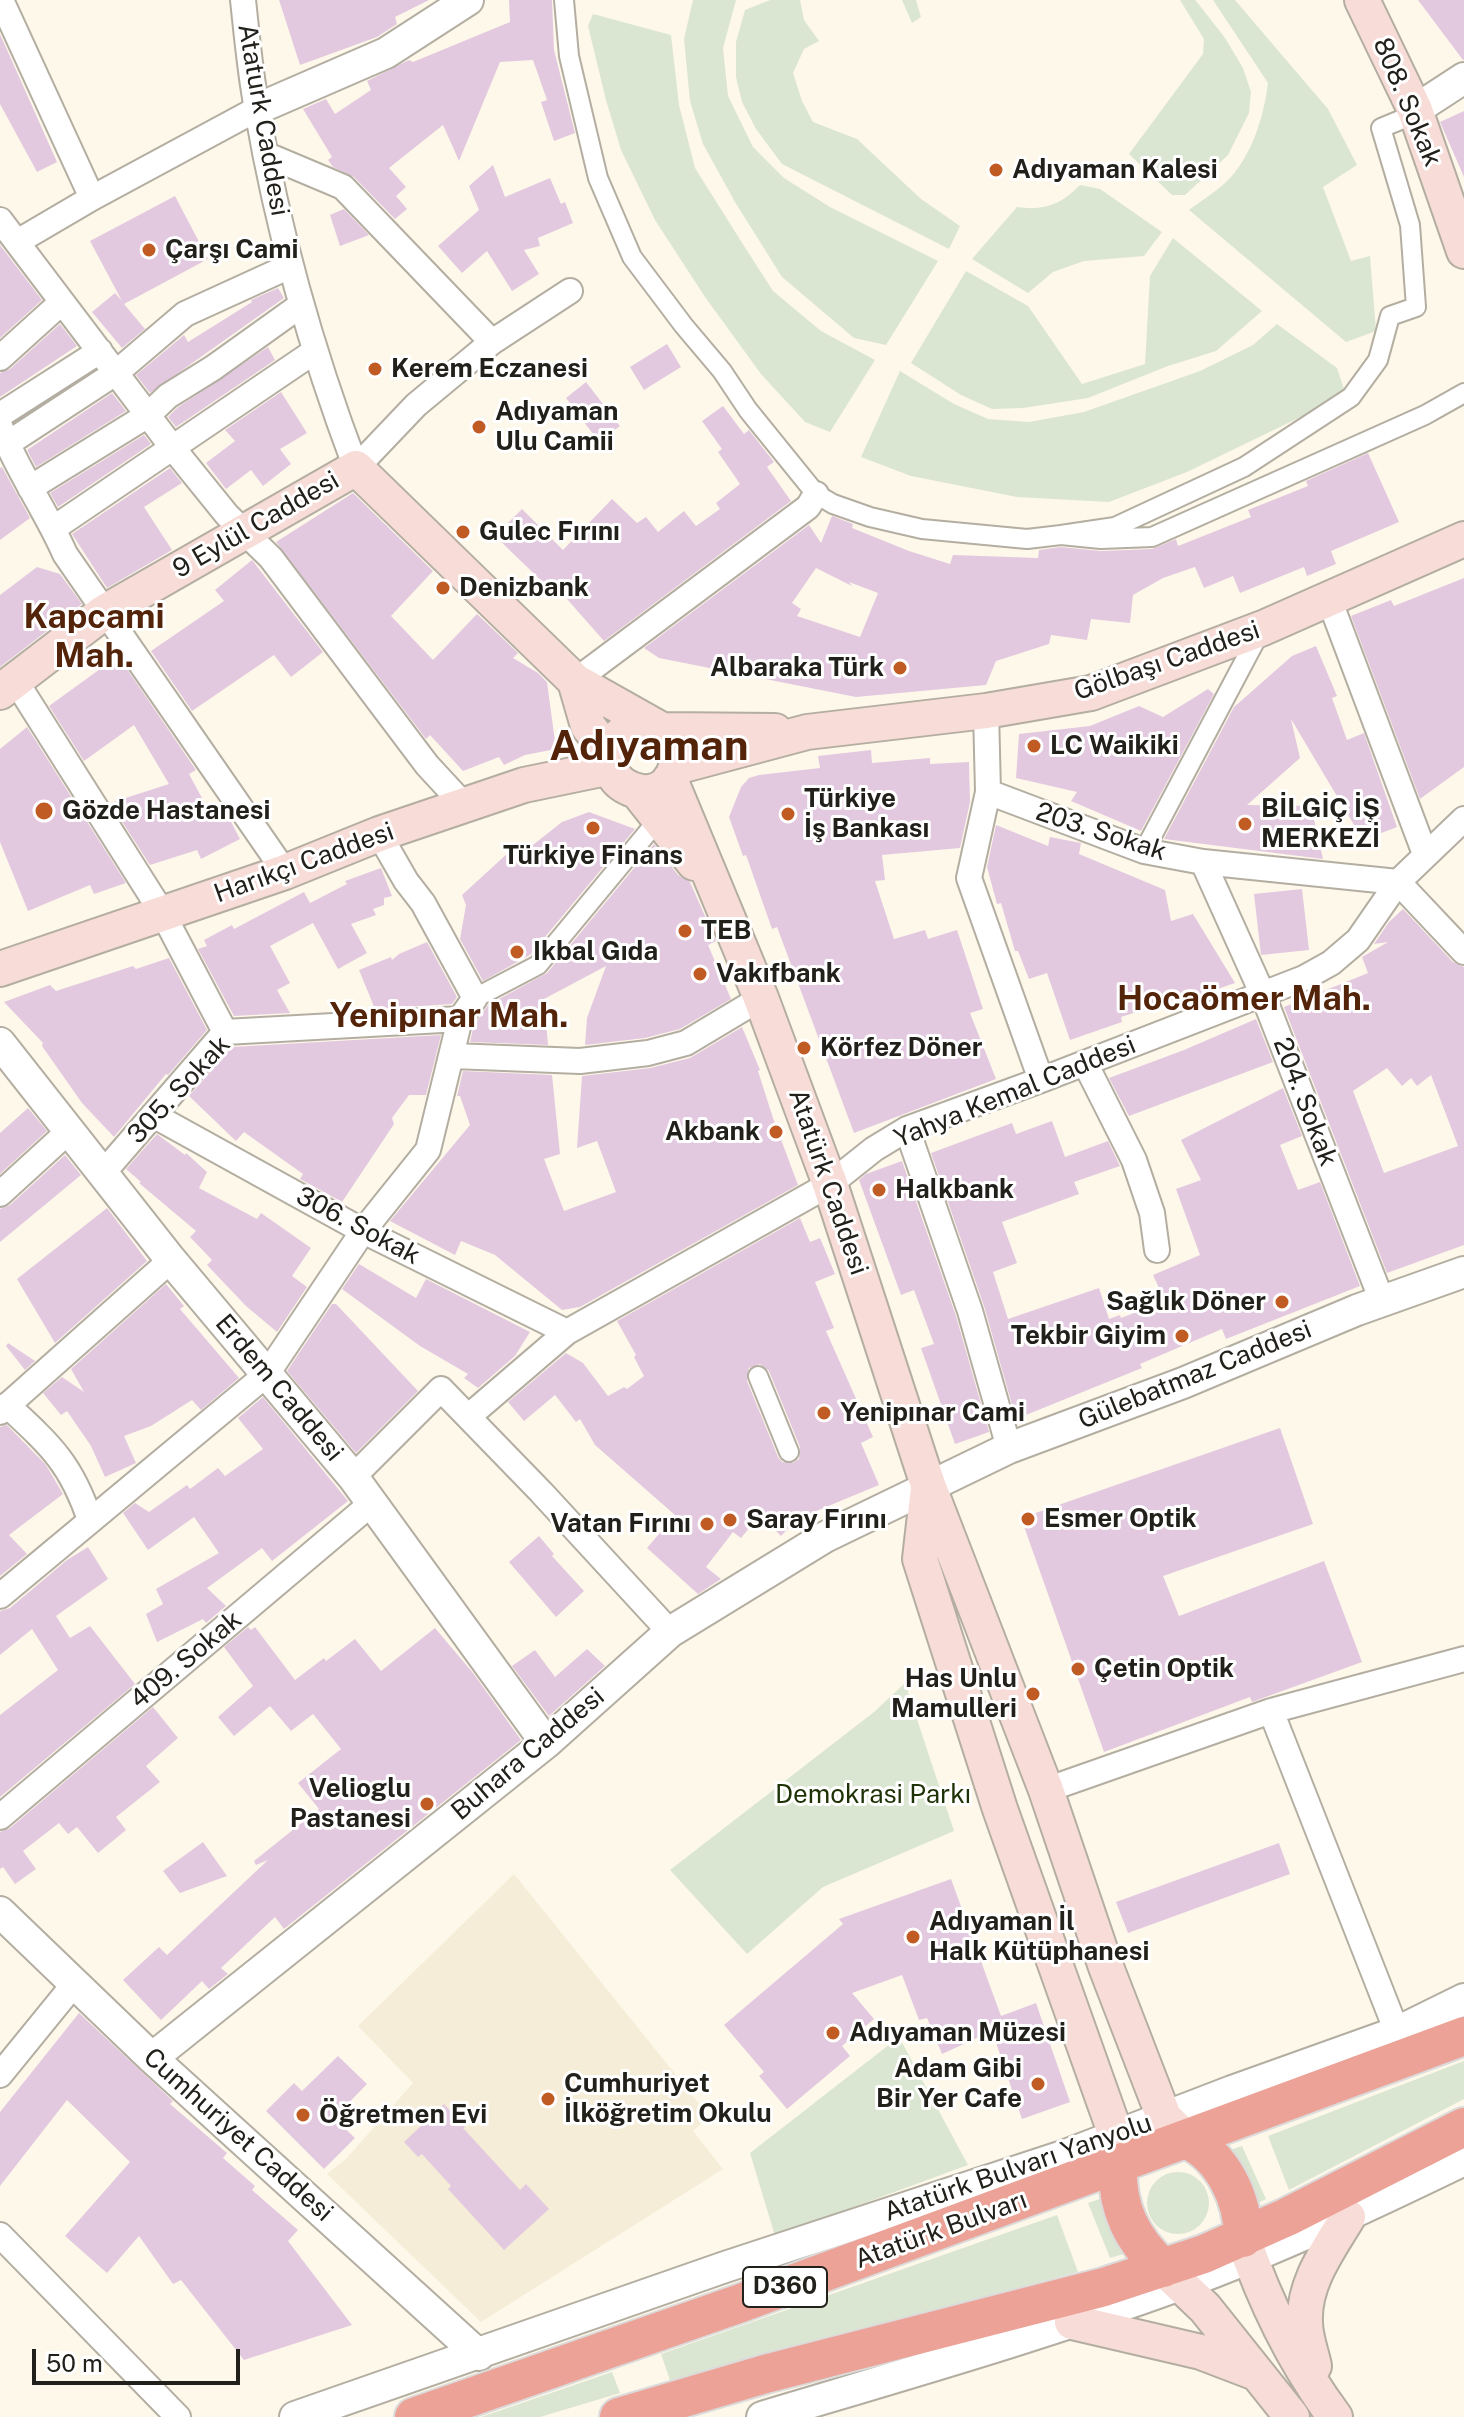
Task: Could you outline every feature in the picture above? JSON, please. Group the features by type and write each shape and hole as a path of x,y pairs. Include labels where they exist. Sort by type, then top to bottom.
{"highway":[{"name":"Atatürk Bulvarı","path":"414,2417 741,2303 1175,2128 1464,2036"},
{"path":"619,2417 765,2374 1104,2287 1172,2276 1246,2248 1464,2127"},
{"path":"1175,2128 1213,2158 1225,2176 1239,2206 1246,2248"},
{"path":"1117,2150 1117,2181 1124,2215 1134,2237 1172,2276"}],"main road":[{"name":"808. Sokak","path":"1362,0 1415,110 1464,251"},
{"name":"9 Eylül Caddesi","path":"5,686 103,613 356,468"},
{"path":"356,468 575,681 656,728 674,744 673,773 655,790 637,791 621,783 588,726 575,681"},
{"name":"Gölbaşı Caddesi","path":"656,728 807,732 986,711 1091,693 1263,628 1464,539"},
{"path":"611,761 617,738 627,729 638,725 656,728"},
{"name":"Gölbaşı Caddesi","path":"673,773 807,732"},
{"name":"Harıkçı Caddesi","path":"0,969 285,872 379,834 464,805 611,761"},
{"name":"Atatürk Caddesi","path":"673,773 713,885 761,998 830,1184 928,1485 1046,1790 1106,1967 1175,2128"},
{"name":"Atatürk Caddesi","path":"637,791 713,885"},
{"path":"928,1485 920,1559 1000,1809 1117,2150"},
{"path":"1328,2408 1304,2324 1320,2264 1348,2217"},
{"path":"1246,2248 1273,2316 1328,2408"},
{"path":"1172,2276 1205,2308 1292,2417"},
{"path":"1072,2322 1201,2352 1259,2374"}],"street":[{"name":"Ataturk Caddesi","path":"243,0 257,109 290,266 326,391 356,468"},
{"path":"17,242 257,109 386,53 468,0"},
{"path":"564,0 569,56 598,178 632,257 816,494 833,504 870,517 922,529 1027,539 1115,527 1244,467 1351,397 1378,360 1390,316 1416,307 1410,225 1381,128 1410,116 1464,270"},
{"path":"4,16 92,198"},
{"path":"1415,110 1464,78"},
{"path":"267,155 343,187 492,342"},
{"path":"0,220 172,447 244,532 271,558 427,765 464,805"},
{"path":"285,872 103,613 65,554 3,435 117,372 185,314 290,266"},
{"path":"356,468 416,405 492,342 570,291"},
{"path":"0,358 62,302"},
{"path":"30,488 148,415 168,396 301,305"},
{"path":"0,415 100,351"},
{"path":"54,528 315,351"},
{"path":"1061,535 1101,539 1152,537 1425,415 1464,393"},
{"path":"575,681 808,507 816,494"},
{"path":"1329,599 1425,854"},
{"path":"1144,851 1263,628"},
{"path":"5,686 163,914 225,1032"},
{"path":"986,711 988,792 969,878 1041,1080"},
{"name":"203. Sokak","path":"988,792 1144,851 1203,862 1398,882"},
{"path":"1464,819 1398,882 1464,952"},
{"path":"0,1596 267,1374 363,1231 428,1150 460,1019 475,998 538,965 658,820"},
{"path":"379,834 406,881 423,903 475,998"},
{"name":"204. Sokak","path":"1203,862 1263,995 1382,1301"},
{"name":"Yahya Kemal Caddesi","path":"469,1416 567,1332 830,1184 874,1149 907,1129 1263,995 1331,963 1358,940 1398,882"},
{"path":"453,1056 580,1061 648,1053 686,1043 761,998"},
{"name":"305. Sokak","path":"103,1173 225,1032 460,1019"},
{"name":"Erdem Caddesi","path":"0,1043 171,1260 353,1477 546,1743"},
{"path":"1085,1063 1134,1160 1152,1213 1157,1250"},
{"name":"306. Sokak","path":"153,1115 363,1231 567,1332"},
{"path":"907,1129 970,1311 1009,1448"},
{"path":"0,1194 70,1130"},
{"path":"90,1520 81,1492 59,1455 4,1408 171,1260"},
{"name":"Gülebatmaz Caddesi","path":"928,1485 1009,1448 1183,1383 1382,1301 1464,1272"},
{"path":"758,1376 789,1452"},
{"path":"353,1477 441,1389 670,1632"},
{"name":"Buhara Caddesi","path":"152,2058 546,1743 670,1632 825,1537 928,1485"},
{"name":"409. Sokak","path":"0,1817 372,1503"},
{"path":"1046,1790 1271,1711 1464,1659"},
{"path":"1271,1711 1397,2032"},
{"name":"Cumhuriyet Caddesi","path":"0,1912 152,2058 479,2355"},
{"path":"0,2075 74,1984"},
{"name":"Atatürk Bulvarı Yanyolu","path":"1175,2128 1397,2032 1464,1999"},
{"name":"Atatürk Bulvarı Yanyolu","path":"295,2417 725,2267 1060,2157 1117,2150"},
{"path":"1246,2248 1348,2217 1464,2160"},
{"path":"0,2235 178,2417"},
{"path":"762,2417 1072,2322 1172,2276"}],"shaded area":[{"name":"Cumhuriyet İlköğretim Okulu","path":"514,1874 709,2116 693,2131 723,2169 481,2322 327,2174 346,2159 413,2083 358,2026"}],"green space":[{"path":"693,0 736,0 723,48 728,96 753,147 784,178 830,207 938,261 886,345 854,338 782,277 735,202 703,144 690,101 684,39"},
{"path":"770,0 800,0 804,20 819,41 804,49 793,73 813,122 857,139 921,199 960,226 949,249 782,164 756,129 742,102 736,77 736,42 745,10"},
{"path":"902,0 916,0 921,17 912,23"},
{"path":"1180,0 1195,0 1225,38 1243,68 1251,92 1249,113 1228,155 1185,195 1172,195 1129,154 1203,54 1204,39"},
{"path":"1213,0 1235,0 1328,109 1357,165 1323,187 1351,261 1370,256 1376,331 1346,342 1189,210 1226,182 1245,157 1260,121 1268,83"},
{"path":"593,14 671,35 679,105 695,168 773,291 821,331 875,360 830,432 805,422 761,374 705,297 655,220 621,150 588,26"},
{"path":"1080,185 1100,189 1162,232 1144,256 1084,261 1053,272 1028,293 972,259 1017,207 1051,205"},
{"path":"1173,238 1262,311 1216,351 1168,366 1088,398 1023,408 992,409 961,395 911,363 966,271 1028,306 1082,384 1145,364 1150,276"},
{"path":"1277,324 1337,368 1346,395 1187,472 1109,502 1017,497 911,476 861,457 900,371 954,404 988,419 1029,422 1084,412 1200,371 1253,345"},
{"name":"Demokrasi Parkı","path":"905,1683 954,1831 823,1887 747,1954 670,1870 874,1712"},
{"path":"899,2037 968,2165 775,2236 750,2153"},
{"path":"1464,2061 1464,2099 1289,2190 1268,2136"},
{"path":"1242,2146 1266,2199 1254,2205 1246,2175 1230,2150"},
{"path":"1178,2172 1190,2174 1200,2181 1207,2191 1207,2215 1200,2225 1190,2232 1178,2234 1166,2232 1156,2225 1149,2215 1147,2203 1149,2191 1156,2181 1166,2174"},
{"path":"1105,2197 1111,2227 1127,2253 1110,2258 1088,2203"},
{"path":"1057,2215 1078,2272 670,2380 661,2354"},
{"path":"612,2372 620,2393 540,2417 481,2417"}],"building":[{"path":"279,0 429,0 395,17 397,24 377,37 300,65"},
{"path":"509,0 552,0 554,50 575,133 554,141 541,102 547,100 533,60 500,62 459,161 443,125 389,168 406,187 396,196 407,209 395,219 354,177 333,167 328,160 332,157 303,109 326,99 335,114 371,90 367,81 409,60 413,62 510,22"},
{"path":"1418,0 1464,0 1464,60 1463,60"},
{"path":"0,34 57,162 37,172 0,104"},
{"path":"1464,111 1464,177 1440,122"},
{"path":"493,165 505,197 550,178 561,204 565,202 573,223 538,238 540,246 524,250 539,274 512,291 487,251 462,273 438,246 479,210 469,186"},
{"name":"Çarşı Cami","path":"175,196 208,259 124,304 145,329 122,348 92,312 115,293 122,301 90,241"},
{"path":"344,209 369,235 340,246 330,215"},
{"path":"0,245 42,300 0,338"},
{"path":"278,288 284,298 150,393 136,375 184,335 188,342 251,300"},
{"path":"60,324 77,346 0,397 0,373 10,369"},
{"path":"667,344 681,367 644,390 630,367"},
{"path":"268,347 275,360 176,427 168,417 177,408"},
{"path":"586,382 620,426 599,442 566,398"},
{"path":"281,392 307,433 280,449 291,464 263,486 251,470 226,489 206,463 235,441 225,430"},
{"path":"112,393 126,411 36,467 27,450"},
{"path":"723,406 744,434 749,430 774,462 767,467 791,501 604,641 559,590 555,594 495,536 522,509 563,550 612,499 637,523 646,517 658,532 684,511 696,526 720,509 716,503 740,484 718,452 722,449 702,421"},
{"path":"144,435 151,444 58,507 50,493"},
{"path":"1368,453 1399,522 1331,551 1336,564 1307,576 1304,567 1240,593 1233,576 1204,588 1195,567 1163,578 1133,595 1130,623 1091,619 1087,640 1051,635 1049,644 996,661 986,685 856,697 659,658 644,648 809,525 821,543 832,516 853,524 852,528 950,564 953,555 1038,558 1039,550 1061,547 1101,551 1152,549 1176,539 1178,546 1251,517 1248,510 1308,486 1306,481","holes":["816,568 852,586 849,582 878,593 860,637 797,616 801,609 792,603"]},
{"path":"0,468 30,518 0,540"},
{"path":"170,468 182,483 144,507 172,550 107,588 72,534"},
{"path":"353,493 433,571 391,616 433,660 477,614 518,653 513,658 547,682 556,749 525,755 504,765 499,757 463,771 430,735 426,739 276,542"},
{"path":"252,560 323,652 291,677 274,655 192,711 151,651 224,601 215,590"},
{"path":"37,567 60,574 82,604 0,667 0,595"},
{"path":"1464,578 1464,767 1420,799 1351,616 1391,600 1394,606"},
{"path":"1316,646 1337,696 1332,698 1347,740 1364,733 1397,827 1363,840 1291,719 1300,758 1247,805 1311,806 1323,859 1164,839 1234,707 1292,656"},
{"path":"118,656 196,770 189,774 215,822 228,816 240,839 201,859 197,850 150,865 110,803 169,784 134,725 84,761 49,706"},
{"path":"1208,689 1214,694 1141,831 1071,801 1077,792 1016,778 1019,734 1090,726 1139,706 1163,717"},
{"path":"27,727 126,883 94,894 90,885 28,911 0,842 0,749"},
{"path":"871,750 872,763 930,758 930,764 969,762 970,802 960,848 882,855 885,880 875,881 894,939 925,930 928,939 957,930 983,1009 970,1013 996,1079 854,1133 777,927 772,929 729,817 741,787 749,778 820,768 818,756"},
{"path":"589,812 635,829 530,955 483,981 460,939 466,905 462,895 520,842 524,852 562,822"},
{"path":"996,825 1048,846 1050,837 1081,843 1079,854 1165,890 1171,921 1193,914 1235,983 1121,1017 1122,1022 1070,1040 1047,973 1029,979 1018,951 1015,951 1001,903 997,904 987,867"},
{"path":"654,844 678,875 690,882 716,941 708,945 731,999 680,1029 645,1038 585,1045 587,1018 606,966 544,999 548,1045 470,1042 474,1025 488,1005 547,973"},
{"path":"381,868 392,896 384,898 384,905 373,909 376,915 351,924 367,953 338,969 313,923 270,946 290,983 277,990 290,1013 234,1016 198,949 207,946 204,940 232,925 234,929 304,892 310,903 347,884 345,881"},
{"path":"1302,889 1309,950 1261,955 1254,894"},
{"path":"1403,909 1453,962 1464,967 1464,1245 1387,1273 1284,1007 1368,973 1362,957 1388,942 1374,944 1389,922","holes":["1387,1068 1402,1086 1411,1078 1417,1086 1431,1075 1458,1146 1384,1173 1353,1091"]},
{"path":"427,942 457,997 452,1004 375,1009 359,970 391,957 392,960"},
{"path":"169,958 207,1030 114,1137 82,1103 42,1046 43,1043 4,1002 50,985 56,991 133,966 136,969"},
{"path":"1256,1019 1273,1062 1129,1116 1109,1078"},
{"path":"742,1027 760,1070 773,1118 798,1185 580,1307 562,1310 495,1255 461,1241 455,1255 390,1221 470,1125 460,1096 457,1096 463,1071 552,1075 560,1154 544,1159 564,1211 616,1192 597,1141 577,1148 582,1076 650,1068 690,1058"},
{"path":"441,1035 426,1095 409,1095 392,1118 394,1124 342,1202 300,1179 303,1174 244,1132 236,1141 189,1096 232,1047"},
{"path":"1283,1088 1302,1136 1280,1145 1298,1190 1320,1182 1360,1286 1226,1339 1222,1329 1140,1364 1142,1368 1016,1419 984,1306 931,1153 1012,1123 1016,1134 1052,1121 1065,1157 1108,1141 1120,1166 1074,1182 1079,1194 1002,1222 1017,1263 993,1272 1008,1319 1099,1288 1109,1319 1120,1315 1121,1318 1165,1301 1153,1275 1200,1255 1176,1189 1201,1180 1181,1140"},
{"path":"28,1108 47,1131 0,1174 0,1133"},
{"path":"157,1134 186,1153 207,1172 199,1188 257,1219 261,1213 311,1248 292,1276 307,1287 277,1332 246,1306 207,1265 212,1260 190,1237 196,1231 126,1169"},
{"path":"65,1155 81,1175 0,1242 0,1209 10,1205"},
{"path":"902,1161 956,1316 989,1432 955,1444 921,1348 934,1344 914,1290 901,1295 859,1180 866,1174"},
{"path":"107,1208 147,1261 55,1343 17,1279"},
{"path":"800,1218 810,1242 820,1238 835,1274 815,1282 834,1328 826,1331 873,1437 861,1443 879,1485 797,1519 781,1536 760,1515 741,1538 733,1532 706,1567 721,1579 698,1594 647,1548 675,1515 595,1445 580,1419 576,1422 555,1395 524,1421 508,1402 566,1353 583,1363 608,1396 624,1387 627,1389 644,1376 617,1321","holes":["760,1364 769,1371 800,1447 799,1459 793,1463 782,1462 778,1457 747,1381 749,1368"]},
{"path":"359,1264 416,1298 426,1279 530,1332 515,1356 478,1388 464,1378 468,1374 420,1346 342,1289"},
{"path":"166,1284 184,1306 180,1309 239,1378 201,1410 192,1400 151,1426 124,1436 136,1463 105,1477 91,1446 67,1411 61,1415 43,1393 62,1377 84,1392 71,1369"},
{"path":"332,1304 336,1304 418,1391 356,1453 287,1371"},
{"path":"8,1343 35,1361 25,1370 6,1346"},
{"path":"263,1397 348,1501 272,1561 262,1548 207,1588 226,1606 206,1623 203,1619 157,1642 146,1614 163,1604 156,1589 219,1553 194,1517 148,1550 123,1513 135,1503 149,1512 187,1485 190,1489 218,1468 225,1476 263,1449 238,1418"},
{"path":"7,1425 46,1465 63,1494 9,1535 27,1554 0,1576 0,1427"},
{"path":"1280,1428 1313,1524 1163,1576 1179,1616 1324,1561 1362,1662 1252,1702 1250,1697 1104,1752 1021,1518"},
{"path":"539,1536 554,1554 552,1556 584,1591 556,1617 509,1562"},
{"path":"88,1547 108,1579 56,1616 70,1638 90,1626 135,1684 0,1797 0,1715 58,1670 32,1629 0,1655 0,1611 10,1608 67,1560"},
{"path":"248,1627 251,1630 255,1627 295,1680 355,1639 381,1671 435,1628 473,1673 521,1740 284,1929 275,1917 221,1968 228,1974 209,1989 202,1981 161,2020 123,1980 159,1947 167,1955 268,1860 256,1865 254,1861 319,1809 298,1783 341,1749 313,1714 291,1731 270,1706 234,1736 218,1717 253,1686 224,1647"},
{"path":"587,1649 605,1666 549,1716 512,1666 535,1650 555,1677"},
{"path":"153,1707 178,1738 146,1766 160,1782 116,1817 126,1830 98,1853 77,1827 68,1834 59,1823 23,1851 36,1869 15,1884 3,1867 0,1869 0,1832 10,1828"},
{"path":"203,1842 227,1876 180,1893 163,1871"},
{"path":"1279,1843 1290,1874 1128,1933 1116,1902"},
{"path":"951,1879 1001,2016 1036,2003 1070,2102 1022,2119 992,2031 942,2054 927,2018 919,2020 902,1975 852,1993 874,2019 842,2046 850,2056 787,2109 759,2076 764,2072 724,2025 843,1924 839,1919"},
{"path":"79,2013 173,2101 170,2104 227,2153 223,2158 255,2186 252,2190 298,2230 288,2241 352,2325 244,2360 181,2280 173,2284 139,2236 107,2273 65,2236 130,2162 67,2100 0,2186 0,2112"},
{"name":"Öğretmen Evi","path":"338,2056 367,2084 334,2118 355,2138 324,2169 266,2111 294,2083 302,2091"},
{"path":"444,2104 520,2190 526,2184 549,2209 504,2250 448,2189 451,2186 422,2154 418,2157 404,2142"}],"place":[{"name":"Adıyaman Kalesi","path":"996,170"},
{"name":"Çarşı Cami","path":"149,250"},
{"name":"Kerem Eczanesi","path":"375,369"},
{"name":"Adıyaman Ulu Camii","path":"479,427"},
{"name":"Gulec Fırını","path":"463,532"},
{"name":"Denizbank","path":"443,588"},
{"name":"Albaraka Türk","path":"900,668"},
{"name":"LC Waikiki","path":"1034,746"},
{"name":"Gözde Hastanesi","path":"44,811"},
{"name":"Türkiye İş Bankası","path":"788,814"},
{"name":"BİLGİÇ İŞ MERKEZİ","path":"1245,824"},
{"name":"Türkiye Finans","path":"593,828"},
{"name":"TEB","path":"685,931"},
{"name":"Ikbal Gıda","path":"517,952"},
{"name":"Vakıfbank","path":"700,974"},
{"name":"Körfez Döner","path":"804,1048"},
{"name":"Akbank","path":"776,1132"},
{"name":"Halkbank","path":"879,1190"},
{"name":"Sağlık Döner","path":"1282,1302"},
{"name":"Tekbir Giyim","path":"1182,1336"},
{"name":"Yenipınar Cami","path":"824,1413"},
{"name":"Esmer Optik","path":"1028,1519"},
{"name":"Saray Fırını","path":"730,1520"},
{"name":"Vatan Fırını","path":"707,1524"},
{"name":"Çetin Optik","path":"1078,1669"},
{"name":"Has Unlu Mamulleri","path":"1033,1694"},
{"name":"Velioglu Pastanesi","path":"427,1804"},
{"name":"Adıyaman İl Halk Kütüphanesi","path":"913,1937"},
{"name":"Adıyaman Müzesi","path":"833,2033"},
{"name":"Adam Gibi Bir Yer Cafe","path":"1038,2084"},
{"name":"Cumhuriyet İlköğretim Okulu","path":"548,2099"},
{"name":"Öğretmen Evi","path":"303,2115"}],"district":[{"name":"Kapcami Mah.","path":"94,638"},
{"name":"Adıyaman","path":"649,747"},
{"name":"Hocaömer Mah.","path":"1244,1000"},
{"name":"Yenipınar Mah.","path":"449,1017"}]}
